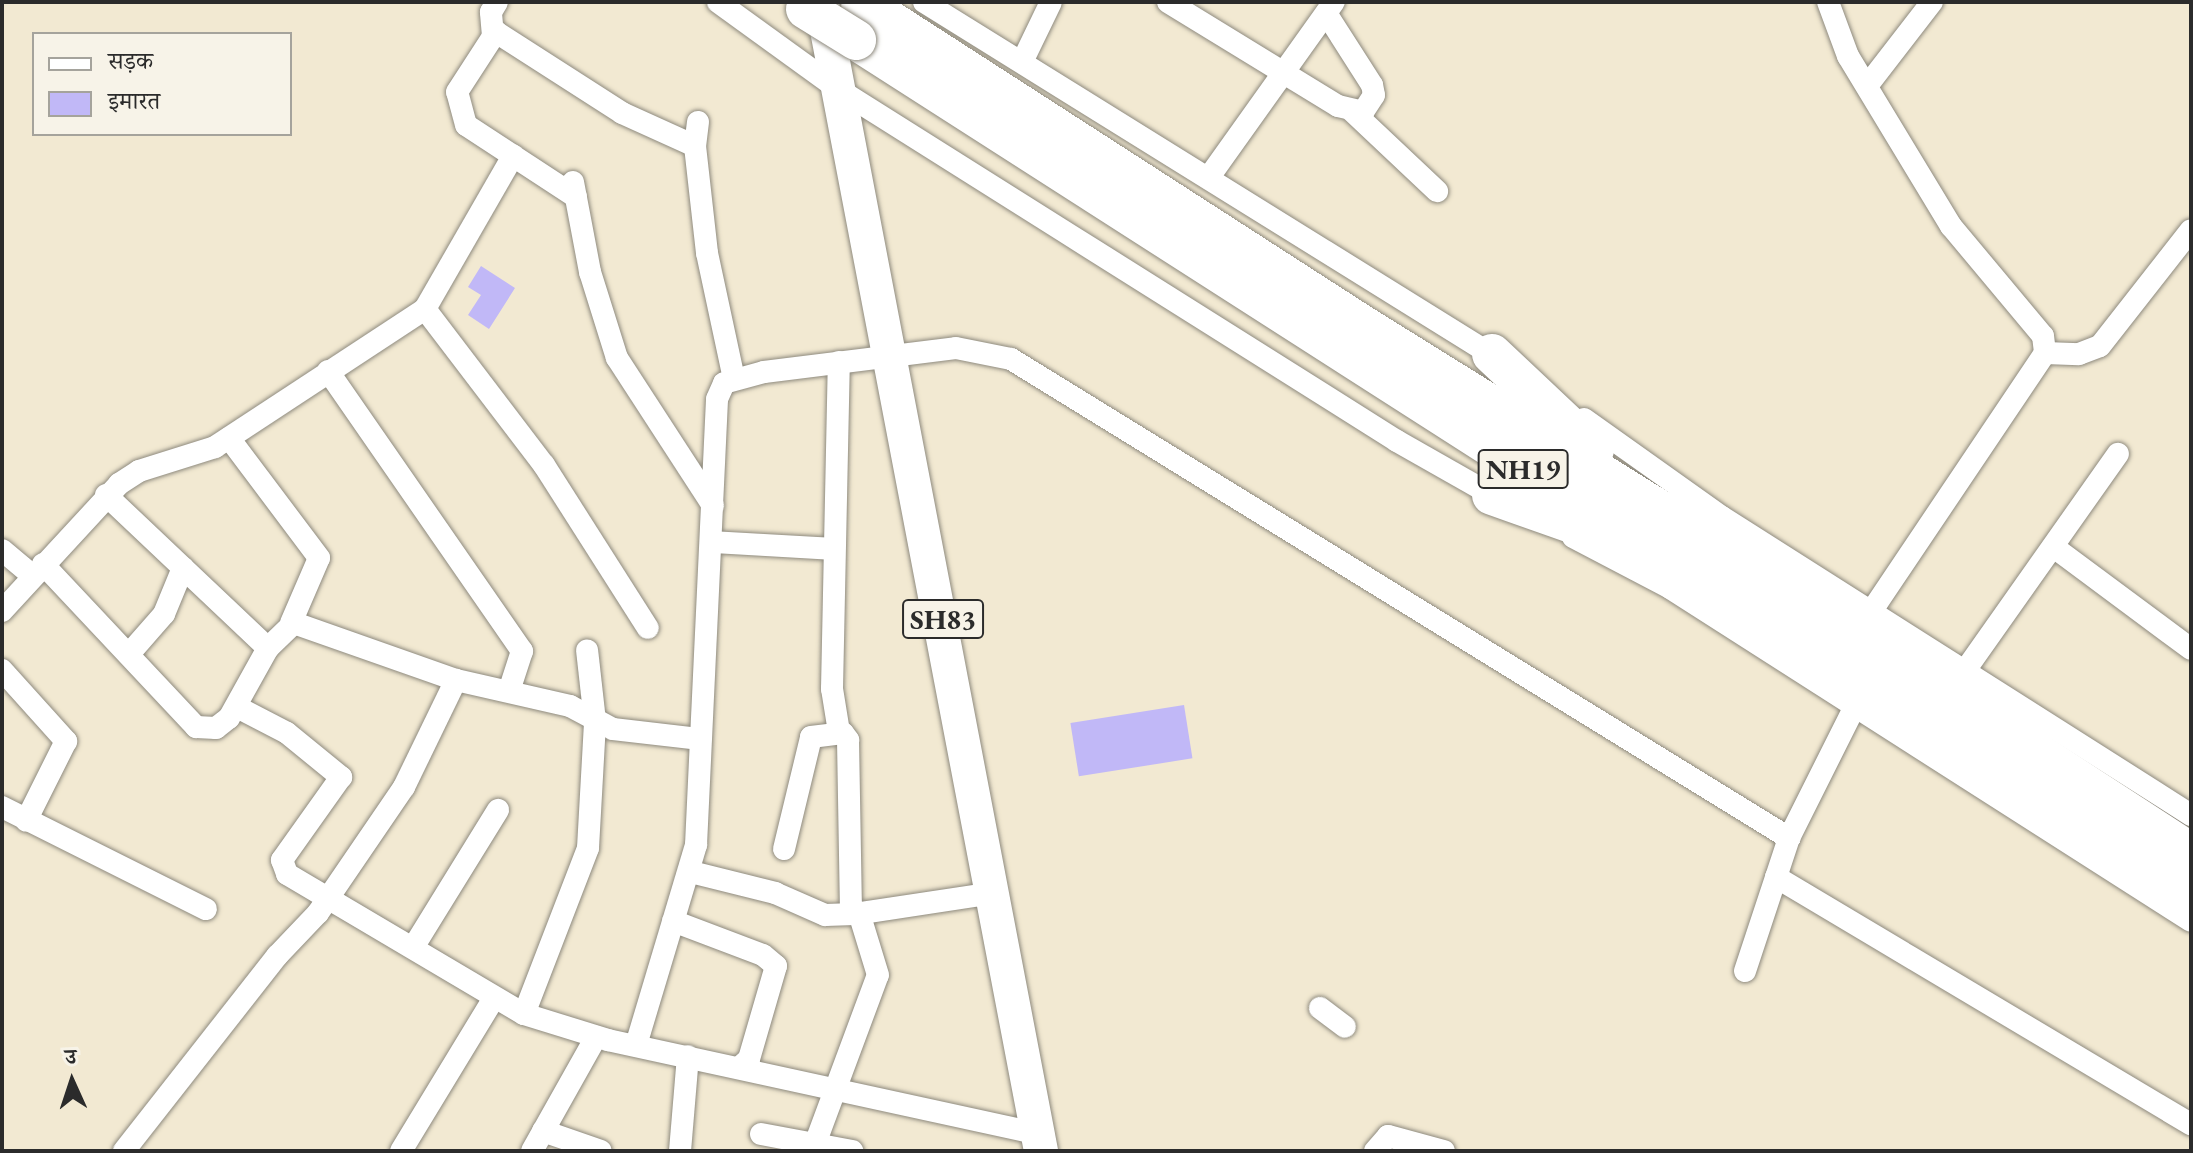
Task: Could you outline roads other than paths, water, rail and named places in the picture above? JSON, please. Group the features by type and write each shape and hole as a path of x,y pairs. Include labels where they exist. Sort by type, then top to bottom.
{"highway":[{"name":"NH19","path":"807,4 859,21 1660,511 2191,853"},
{"name":"NH19","path":"859,21 1450,425 1669,557 2191,895"},
{"path":"1492,354 1660,511"},
{"path":"1492,495 1669,557"}],"main road":[{"name":"SH83","path":"807,4 838,89 1040,1142"}],"street":[{"path":"493,36 491,12 497,2"},
{"path":"718,2 838,89 1397,441 1492,495 1670,588 2191,921"},
{"path":"924,2 1023,60 1492,354 1722,517 2191,815"},
{"path":"1023,60 1051,2"},
{"path":"1828,2 1848,56 1951,226 2043,336 2045,353 1871,612"},
{"path":"1867,86 1932,2"},
{"path":"1167,3 1284,75 1352,111 1437,191"},
{"path":"1209,177 1330,8 1372,85 1371,105 1352,111"},
{"path":"695,146 622,113 496,32 457,92 466,125 513,156 575,189 590,272 617,358 713,506"},
{"path":"698,122 695,146 707,253 734,379"},
{"path":"2,611 106,495 139,471 201,454 425,309 513,156"},
{"path":"2045,353 2079,354 2100,346 2191,230"},
{"path":"425,309 544,465 648,628"},
{"path":"636,1045 691,872 712,542 717,399 720,387 734,379 887,355 956,348 1011,359 1789,838"},
{"path":"815,1144 878,975 850,880 848,740 839,732 832,692 839,362"},
{"path":"328,371 522,651 510,689"},
{"path":"2,550 38,570 129,654 196,727 216,728 237,707 268,648 291,623 319,558 229,438"},
{"path":"1964,672 2055,548 2118,454"},
{"path":"106,495 268,648"},
{"path":"712,542 833,549"},
{"path":"2055,548 2191,649"},
{"path":"129,654 164,614 183,568"},
{"path":"291,623 456,680 510,689 570,706 613,729 700,739"},
{"path":"524,1014 588,848 595,721 587,650"},
{"path":"2,670 66,741 26,821"},
{"path":"124,1151 277,956 318,913 326,896 404,787 456,680"},
{"path":"1745,971 1789,838 1855,706"},
{"path":"237,707 287,733 341,777 281,864 287,874 414,946 494,998 524,1014 596,1037 740,1067 1040,1142"},
{"path":"784,849 811,737 839,732"},
{"path":"2,807 206,909"},
{"path":"414,946 498,810"},
{"path":"691,872 775,893 825,915 858,915 902,903 994,893"},
{"path":"1776,877 2191,1124"},
{"path":"673,921 763,955 776,966 749,1059 740,1067"},
{"path":"401,1151 494,998"},
{"path":"1320,1008 1345,1027"},
{"path":"532,1151 596,1037"},
{"path":"680,1151 688,1056"},
{"path":"543,1131 601,1151"},
{"path":"761,1134 852,1151"},
{"path":"1375,1151 1388,1136 1444,1151"}]}
